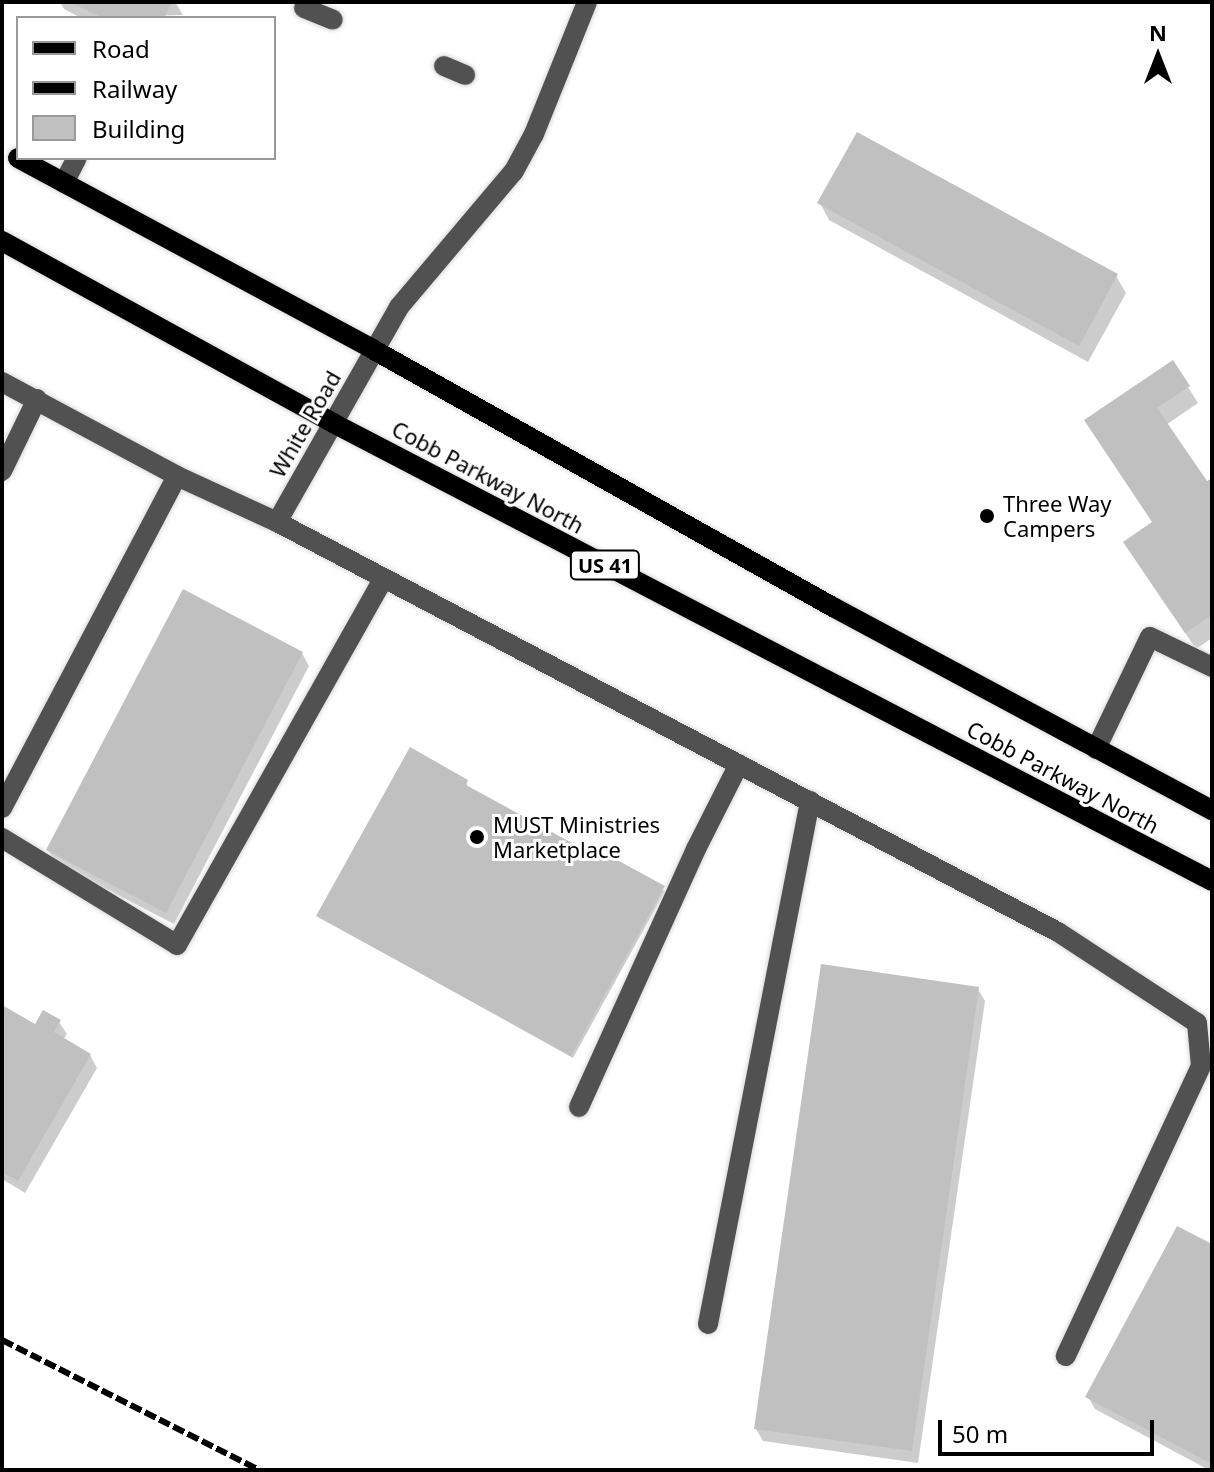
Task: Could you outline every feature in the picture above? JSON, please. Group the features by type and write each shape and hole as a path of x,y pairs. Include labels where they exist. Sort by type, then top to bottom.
{"main road":[{"name":"Cobb Parkway North","path":"22,160 374,350 833,607 1212,810"},
{"name":"Cobb Parkway North","path":"2,241 333,423 1212,881"}],"street":[{"name":"White Road","path":"277,522 374,350 418,281 514,171 534,134 580,4"},
{"path":"304,8 333,20"},
{"path":"444,66 465,75"},
{"path":"64,183 76,160"},
{"path":"2,382 177,476 277,522 1058,932 1197,1023 1201,1066 1066,1356"},
{"path":"2,471 37,399"},
{"path":"2,808 177,476"},
{"path":"2,838 177,945 384,578"},
{"path":"1096,749 1150,637 1212,667"},
{"path":"579,1107 696,849 739,764"},
{"path":"708,1324 810,801"}],"building":[{"path":"70,2 172,2 165,16 99,16"},
{"path":"857,132 1118,274 1079,346 817,203"},
{"path":"1173,360 1190,386 1157,408 1207,481 1212,478 1212,615 1185,633 1123,542 1152,522 1084,420"},
{"path":"183,589 303,652 166,913 46,850"},
{"path":"410,747 468,780 466,785 605,861 608,855 665,886 571,1056 316,916"},
{"path":"821,964 979,987 912,1451 754,1429"},
{"path":"2,1005 35,1024 43,1010 61,1020 54,1032 91,1054 18,1181 2,1172"},
{"path":"1177,1226 1212,1244 1212,1464 1085,1397"}],"railway":[{"path":"2,1340 259,1470"}],"place":[{"name":"Three Way Campers","path":"987,516"},
{"name":"MUST Ministries Marketplace","path":"477,837"}]}
